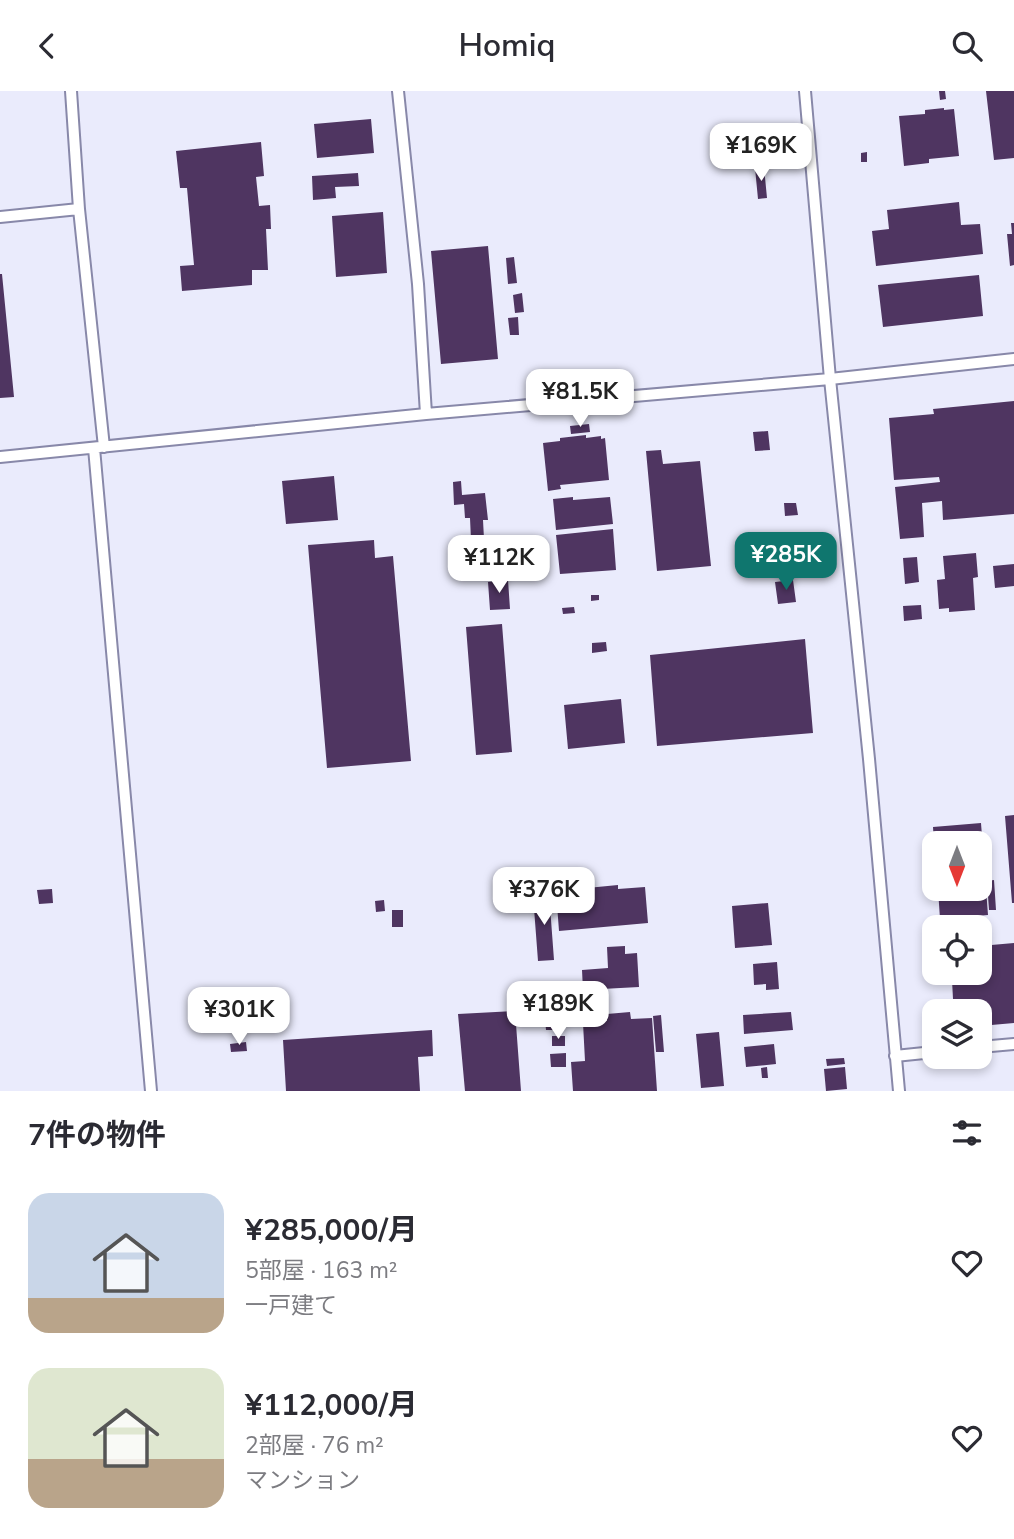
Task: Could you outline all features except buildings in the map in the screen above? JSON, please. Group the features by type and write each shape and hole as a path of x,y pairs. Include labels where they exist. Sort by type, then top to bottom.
{"lane":[{"path":"71,91 151,1091"},
{"path":"398,91 418,284 426,414"},
{"path":"805,91 899,1091"},
{"path":"0,218 79,209"},
{"path":"0,457 426,414 830,379 1014,359"},
{"path":"992,1046 1014,1044"},
{"path":"895,1056 922,1053"}],"shaded area":[{"path":"0,91 1014,91 1014,1091 0,1091"}]}
